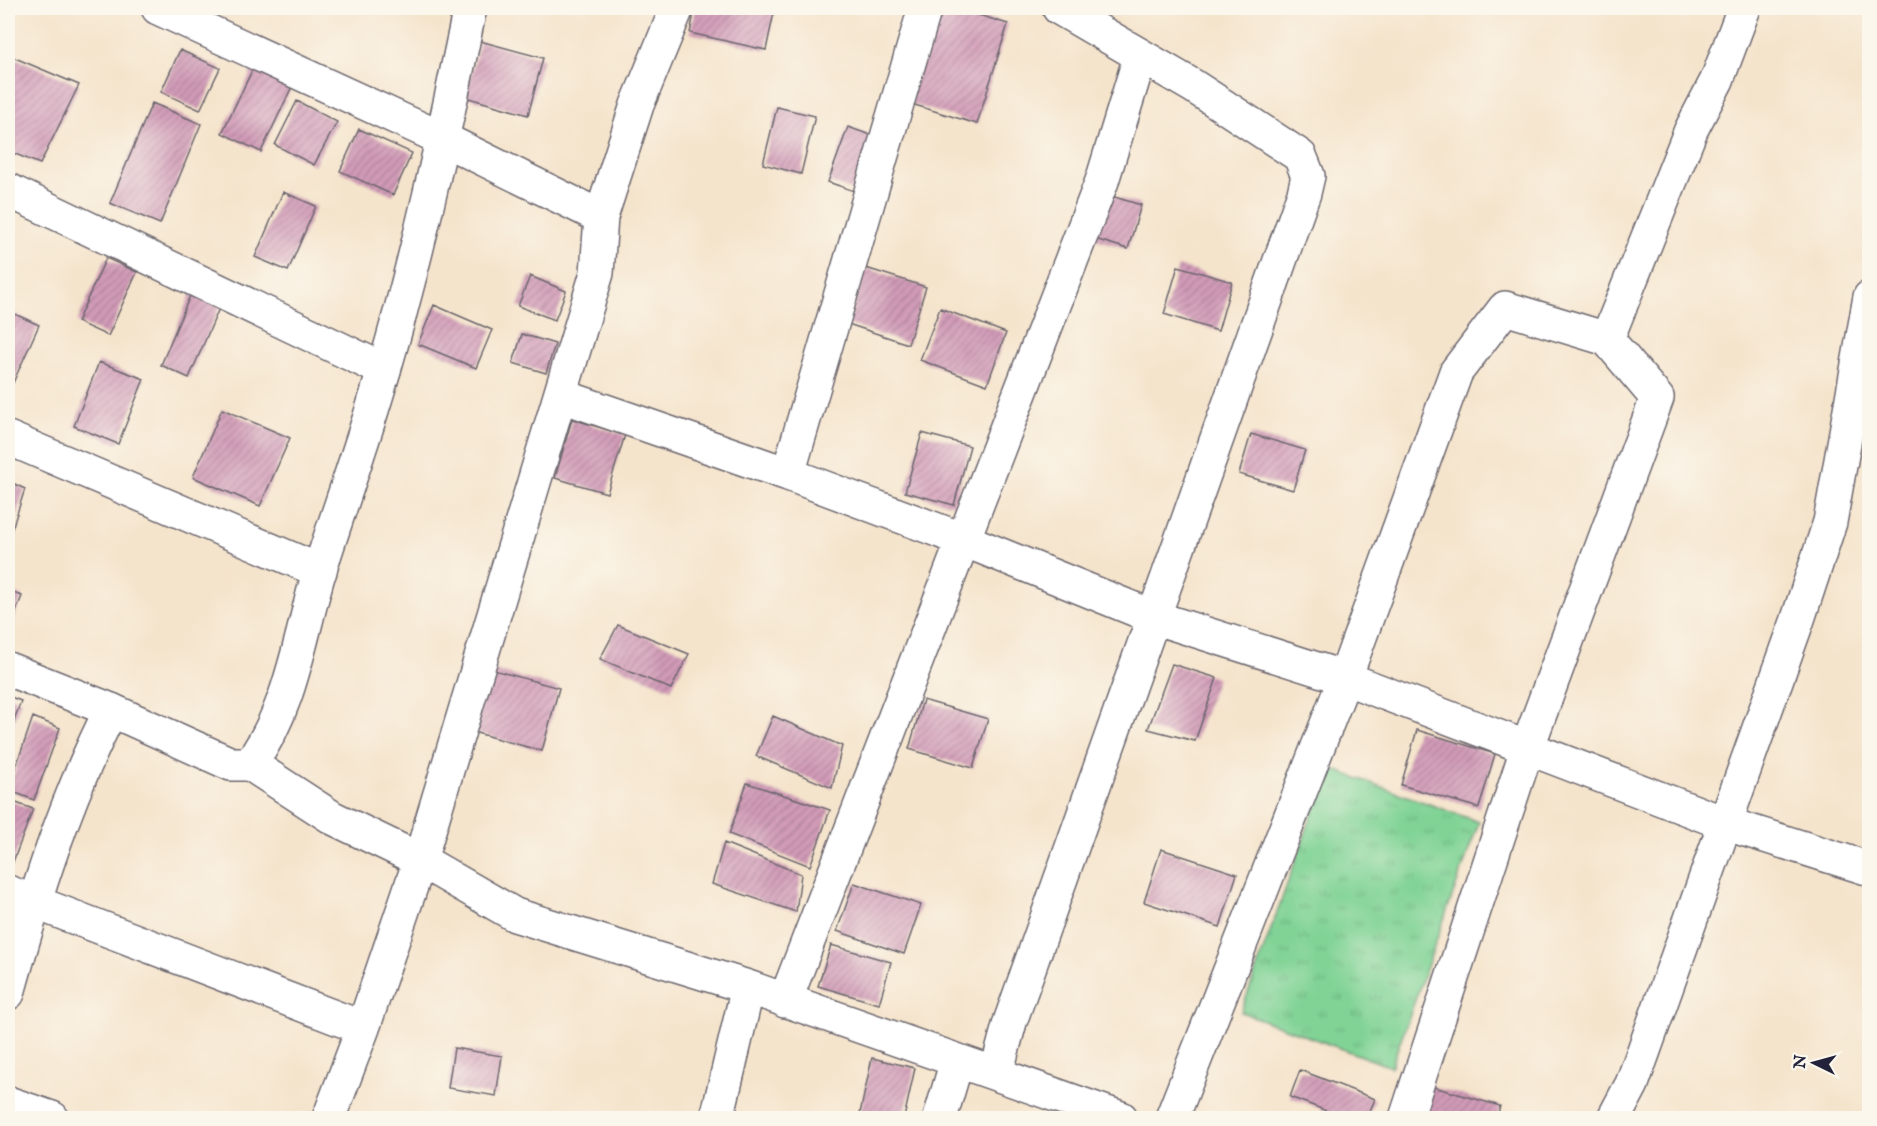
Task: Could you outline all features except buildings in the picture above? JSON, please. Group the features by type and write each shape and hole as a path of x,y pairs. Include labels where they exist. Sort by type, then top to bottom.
{"street":[{"path":"158,8 443,139 601,217"},
{"path":"250,764 263,746 280,713 320,571 384,370 443,139 470,8"},
{"path":"329,1119 363,1028 420,860 562,396 597,273 601,217 637,105 676,8"},
{"path":"788,474 925,8"},
{"path":"996,1074 1010,1022 1155,618 1308,176 1300,156 1193,86 1059,8"},
{"path":"1607,339 1691,130 1717,80 1744,8"},
{"path":"785,1001 1102,181 1140,57"},
{"path":"8,190 384,370"},
{"path":"1614,1119 1632,1084 1797,622 1830,522 1869,297"},
{"path":"1172,1119 1345,678 1456,372 1505,308 1607,339 1657,398 1528,746 1406,1119"},
{"path":"562,396 788,474 964,540 1155,618 1345,678 1528,746 1724,823 1869,869"},
{"path":"8,438 320,571"},
{"path":"8,669 111,710 231,764 250,764 333,818 420,860 515,915 748,987 1121,1119"},
{"path":"8,993 20,898 111,710"},
{"path":"20,898 124,935 363,1028"},
{"path":"717,1119 748,987"},
{"path":"940,1119 957,1061"},
{"path":"8,1102 52,1119"}],"green space":[{"path":"1329,768 1479,822 1391,1067 1241,1012"}]}
